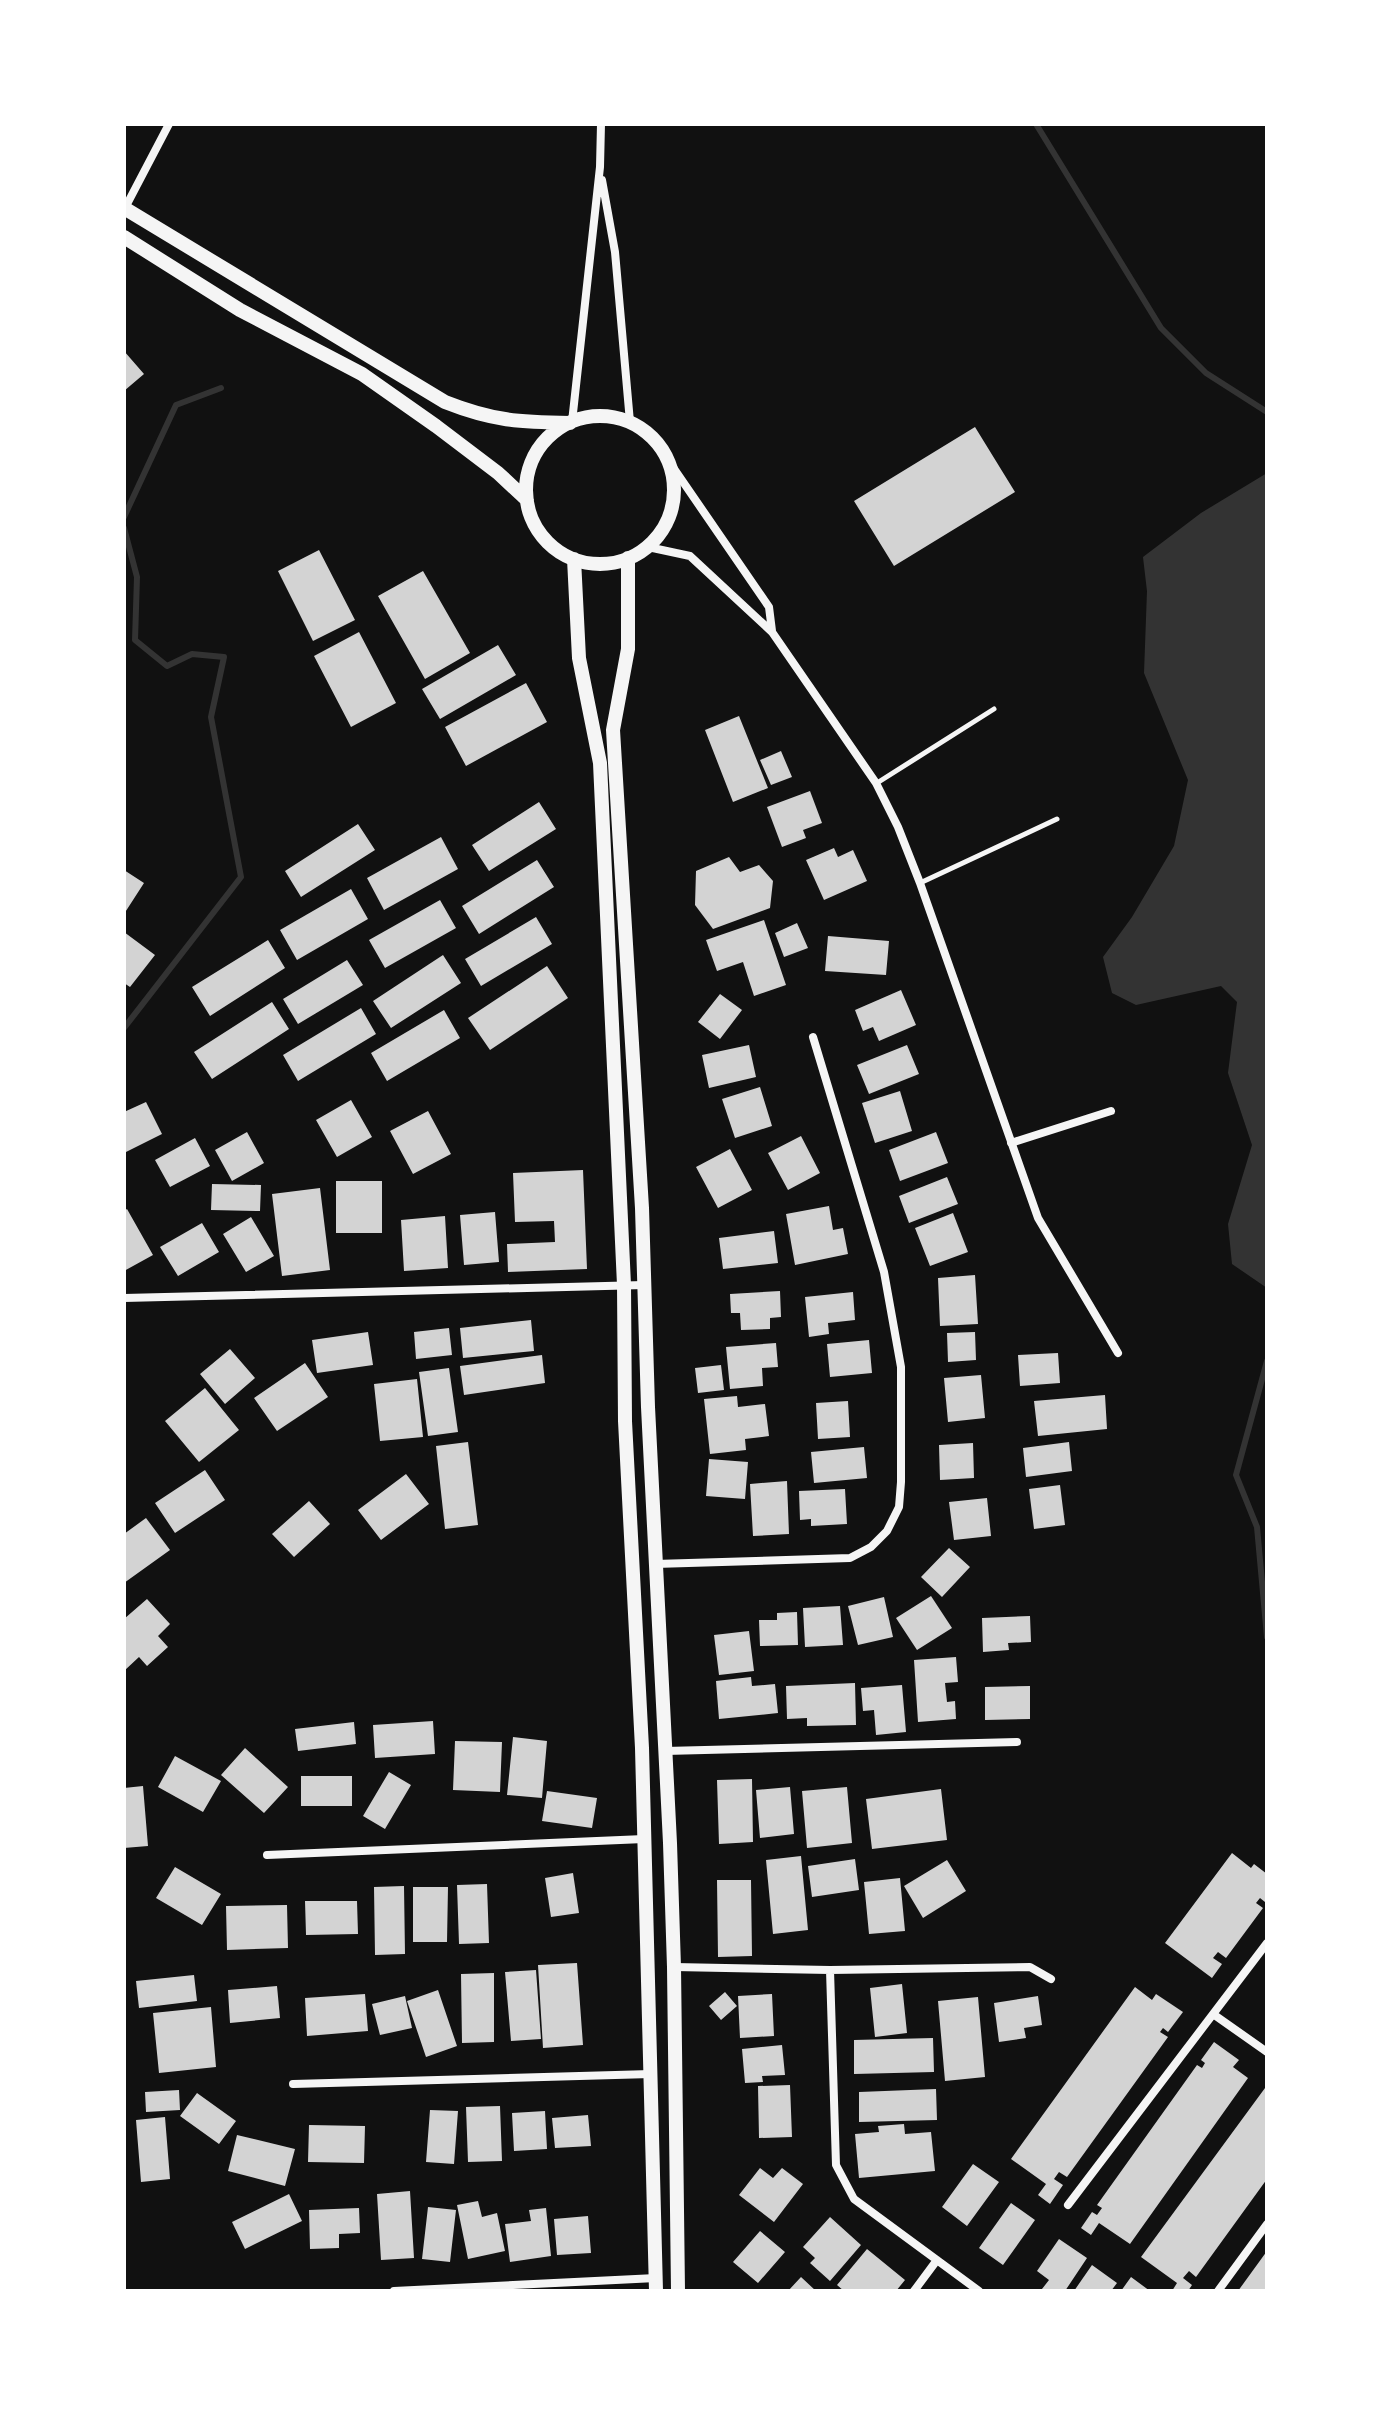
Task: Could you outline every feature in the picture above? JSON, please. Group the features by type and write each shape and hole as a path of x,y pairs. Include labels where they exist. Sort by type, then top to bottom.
{"main road":[{"path":"125,208 445,402 479,416 514,422 571,423"},
{"path":"124,237 240,310 362,374 498,473 527,500"},
{"path":"591,417 611,417 630,422 652,438 668,460 674,483 673,507 663,529 648,547 628,558 610,563 574,559 556,550 542,536 532,519 527,500 527,481 532,463 541,446 554,433 571,423 591,417"},
{"path":"628,558 628,649 613,730 641,1192 674,1967 678,2291"},
{"path":"574,559 579,658 600,763 624,1285 625,1421 642,1748 656,2284"}],"street":[{"path":"125,208 169,124"},
{"path":"571,423 600,167 601,124"},
{"path":"600,167 615,252 630,422"},
{"path":"668,460 769,607 772,632"},
{"path":"648,547 690,556 772,632 876,783 898,827 920,883 1038,1218 1118,1353"},
{"path":"655,1564 850,1558 871,1547 887,1531 899,1507 901,1367 884,1272 813,1037"},
{"path":"1011,1143 1111,1111"},
{"path":"124,1298 644,1285"},
{"path":"664,1751 1017,1742"},
{"path":"267,1855 644,1839"},
{"path":"1068,2205 1267,1943"},
{"path":"674,1967 830,1970 1030,1967 1051,1979"},
{"path":"830,1970 836,2165 854,2199 979,2291"},
{"path":"1213,2014 1267,2052"},
{"path":"293,2084 651,2074"},
{"path":"1218,2291 1267,2224"},
{"path":"914,2291 937,2260"},
{"path":"394,2291 656,2284"}],"lane":[{"path":"876,783 994,709"},
{"path":"920,883 1057,819"}],"shaded area":[{"path":"1267,473 1267,1288 1232,1264 1228,1224 1252,1145 1228,1073 1237,1002 1221,986 1136,1005 1112,993 1103,957 1132,917 1174,846 1188,780 1144,673 1147,591 1143,557 1201,513"}],"building":[{"path":"124,351 144,374 124,391"},
{"path":"975,427 1015,492 894,566 854,501"},
{"path":"319,550 355,620 313,641 278,571"},
{"path":"423,571 470,653 425,679 378,596"},
{"path":"359,632 396,703 351,727 314,656"},
{"path":"498,645 516,675 440,719 422,689"},
{"path":"526,683 547,722 466,766 445,727"},
{"path":"739,716 768,788 733,802 705,730"},
{"path":"781,751 792,777 771,785 760,760"},
{"path":"810,791 822,823 803,830 806,838 782,847 767,807"},
{"path":"539,802 556,829 489,871 472,845"},
{"path":"358,824 375,850 301,897 285,871"},
{"path":"441,837 458,869 384,910 367,878"},
{"path":"834,848 838,857 853,850 867,881 824,900 806,860"},
{"path":"729,857 740,872 759,865 773,881 770,908 713,929 695,905 696,871"},
{"path":"537,860 554,887 479,934 462,906"},
{"path":"124,870 144,883 124,914"},
{"path":"351,889 368,919 297,960 280,930"},
{"path":"440,900 456,928 385,968 369,940"},
{"path":"536,917 552,944 481,986 465,959"},
{"path":"764,920 786,985 754,996 743,962 717,971 706,940"},
{"path":"797,923 808,948 784,957 775,933"},
{"path":"124,932 155,955 130,987 124,983"},
{"path":"828,936 889,941 886,975 825,971"},
{"path":"268,940 285,968 210,1016 192,987"},
{"path":"443,955 461,983 391,1028 373,1001"},
{"path":"347,960 363,985 298,1024 283,999"},
{"path":"547,966 568,998 490,1050 468,1018"},
{"path":"901,990 916,1025 879,1041 873,1027 863,1031 855,1010"},
{"path":"720,994 742,1010 720,1039 698,1022"},
{"path":"272,1002 289,1029 212,1079 194,1052"},
{"path":"361,1008 376,1034 298,1081 283,1055"},
{"path":"444,1010 460,1038 387,1081 371,1053"},
{"path":"749,1045 756,1077 709,1088 702,1055"},
{"path":"907,1045 919,1074 869,1094 857,1065"},
{"path":"760,1087 772,1126 735,1138 722,1099"},
{"path":"900,1091 912,1131 875,1143 862,1103"},
{"path":"351,1100 372,1137 337,1157 316,1120"},
{"path":"146,1102 162,1134 124,1153 124,1112"},
{"path":"428,1111 451,1154 413,1174 390,1131"},
{"path":"247,1132 264,1163 232,1181 215,1150"},
{"path":"936,1132 948,1163 900,1181 889,1150"},
{"path":"801,1136 820,1173 788,1190 768,1153"},
{"path":"195,1138 210,1166 170,1187 155,1160"},
{"path":"730,1149 752,1190 718,1208 696,1167"},
{"path":"583,1170 587,1269 508,1272 507,1244 555,1242 554,1221 515,1222 513,1173"},
{"path":"947,1177 958,1204 909,1223 899,1196"},
{"path":"336,1181 382,1181 382,1233 336,1233"},
{"path":"212,1184 261,1185 260,1211 211,1210"},
{"path":"320,1188 330,1270 282,1276 272,1194"},
{"path":"829,1206 833,1230 843,1228 848,1254 795,1265 786,1214"},
{"path":"127,1209 153,1255 124,1271 124,1211"},
{"path":"495,1212 499,1262 464,1265 460,1215"},
{"path":"953,1213 968,1252 930,1266 915,1228"},
{"path":"445,1216 448,1268 404,1271 401,1220"},
{"path":"251,1217 274,1256 246,1272 223,1234"},
{"path":"202,1223 219,1252 178,1276 160,1247"},
{"path":"774,1231 778,1263 723,1269 719,1238"},
{"path":"975,1275 978,1324 940,1326 938,1278"},
{"path":"780,1291 781,1317 770,1318 770,1329 741,1330 740,1313 731,1313 730,1294"},
{"path":"853,1292 855,1320 828,1323 829,1334 809,1337 805,1297"},
{"path":"531,1320 534,1351 463,1358 460,1328"},
{"path":"449,1328 452,1355 416,1359 414,1332"},
{"path":"368,1332 373,1365 317,1373 312,1340"},
{"path":"975,1332 976,1360 948,1362 947,1333"},
{"path":"869,1340 872,1373 830,1377 827,1344"},
{"path":"776,1343 778,1367 762,1368 763,1386 730,1389 726,1347"},
{"path":"230,1349 255,1378 225,1404 200,1374"},
{"path":"1058,1353 1060,1383 1020,1386 1018,1355"},
{"path":"542,1355 545,1383 464,1395 460,1366"},
{"path":"305,1363 328,1397 277,1431 254,1398"},
{"path":"721,1365 724,1390 698,1393 695,1368"},
{"path":"449,1368 458,1432 428,1436 419,1372"},
{"path":"981,1375 985,1418 948,1422 944,1378"},
{"path":"417,1379 423,1437 380,1441 374,1384"},
{"path":"205,1388 239,1430 199,1462 165,1421"},
{"path":"1105,1395 1107,1429 1038,1436 1034,1401"},
{"path":"737,1396 738,1407 765,1404 769,1436 745,1439 746,1450 710,1454 704,1399"},
{"path":"848,1401 850,1437 818,1439 816,1403"},
{"path":"468,1442 478,1525 445,1529 436,1446"},
{"path":"1069,1442 1072,1471 1026,1477 1023,1448"},
{"path":"973,1443 974,1478 940,1480 939,1445"},
{"path":"864,1447 867,1478 814,1483 811,1452"},
{"path":"709,1459 748,1462 745,1499 706,1496"},
{"path":"205,1470 225,1500 175,1533 155,1503"},
{"path":"406,1474 429,1504 381,1540 358,1510"},
{"path":"787,1481 789,1534 753,1536 750,1484"},
{"path":"1060,1485 1065,1525 1034,1529 1029,1489"},
{"path":"845,1489 847,1524 811,1526 811,1519 800,1520 799,1491"},
{"path":"987,1498 991,1536 954,1540 949,1502"},
{"path":"309,1501 330,1524 294,1557 272,1534"},
{"path":"146,1518 170,1550 124,1583 124,1534"},
{"path":"949,1548 970,1567 942,1597 921,1577"},
{"path":"931,1596 952,1628 917,1650 896,1618"},
{"path":"884,1597 893,1637 858,1645 848,1606"},
{"path":"147,1599 170,1624 158,1636 168,1647 147,1666 139,1657 124,1671 124,1619"},
{"path":"840,1606 843,1645 805,1647 803,1608"},
{"path":"797,1612 798,1645 760,1646 759,1620 777,1620 777,1613"},
{"path":"1030,1616 1031,1642 1008,1643 1009,1650 983,1652 982,1618"},
{"path":"749,1631 754,1671 719,1675 714,1635"},
{"path":"956,1657 958,1682 945,1683 947,1702 955,1701 956,1719 918,1722 914,1660"},
{"path":"751,1677 752,1686 775,1684 778,1713 719,1719 716,1681"},
{"path":"855,1683 856,1725 807,1726 807,1718 787,1719 786,1686"},
{"path":"902,1685 906,1732 876,1735 874,1710 863,1711 861,1688"},
{"path":"1030,1686 1030,1719 985,1720 985,1687"},
{"path":"433,1721 435,1754 375,1758 373,1725"},
{"path":"354,1722 356,1744 298,1751 295,1729"},
{"path":"513,1737 547,1741 542,1798 507,1795"},
{"path":"455,1741 502,1742 500,1792 453,1790"},
{"path":"245,1748 288,1787 264,1813 221,1775"},
{"path":"175,1756 221,1781 203,1812 158,1787"},
{"path":"389,1772 411,1785 385,1829 363,1816"},
{"path":"301,1776 352,1776 352,1806 301,1806"},
{"path":"752,1779 753,1842 719,1844 717,1780"},
{"path":"143,1786 148,1846 124,1848 124,1788"},
{"path":"790,1787 794,1834 760,1838 756,1790"},
{"path":"847,1787 852,1843 807,1848 802,1791"},
{"path":"941,1789 947,1840 872,1849 866,1799"},
{"path":"547,1791 597,1798 592,1828 542,1821"},
{"path":"1232,1853 1251,1868 1254,1864 1267,1874 1267,1900 1265,1902 1260,1898 1256,1903 1263,1908 1226,1958 1218,1952 1213,1958 1222,1964 1212,1978 1165,1943"},
{"path":"801,1856 808,1930 773,1934 766,1860"},
{"path":"855,1859 859,1890 812,1897 808,1866"},
{"path":"947,1860 966,1891 923,1918 904,1886"},
{"path":"175,1867 221,1894 202,1925 156,1898"},
{"path":"573,1873 579,1913 551,1917 545,1878"},
{"path":"900,1878 905,1931 869,1934 864,1882"},
{"path":"717,1880 751,1880 752,1956 718,1957"},
{"path":"487,1884 489,1943 459,1944 457,1885"},
{"path":"404,1886 405,1954 375,1955 374,1887"},
{"path":"413,1887 448,1887 447,1942 413,1942"},
{"path":"305,1901 357,1901 358,1934 306,1935"},
{"path":"287,1905 288,1948 227,1950 226,1906"},
{"path":"577,1963 583,2045 543,2048 538,1965"},
{"path":"536,1970 541,2039 511,2041 505,1972"},
{"path":"494,1973 494,2042 462,2043 461,1974"},
{"path":"194,1975 197,2001 139,2008 136,1981"},
{"path":"902,1984 907,2033 875,2037 870,1988"},
{"path":"277,1986 280,2018 230,2023 228,1990"},
{"path":"1135,1987 1152,2000 1156,1994 1183,2012 1168,2032 1163,2028 1160,2032 1168,2037 1067,2177 1059,2172 1054,2179 1063,2185 1050,2204 1038,2195 1046,2184 1011,2159"},
{"path":"438,1990 457,2046 426,2057 407,2001"},
{"path":"725,1992 737,2006 721,2020 709,2006"},
{"path":"365,1994 368,2031 307,2036 305,1998"},
{"path":"772,1994 774,2036 740,2038 738,1996"},
{"path":"405,1996 412,2028 380,2035 372,2004"},
{"path":"1038,1996 1042,2025 1024,2028 1026,2038 999,2042 994,2003"},
{"path":"978,1997 985,2077 945,2081 938,2001"},
{"path":"211,2007 216,2067 159,2073 153,2013"},
{"path":"933,2038 934,2072 854,2074 854,2040"},
{"path":"1214,2042 1239,2060 1233,2067 1248,2078 1130,2244 1099,2223 1091,2235 1081,2228 1092,2212 1097,2215 1102,2208 1097,2205 1197,2065 1202,2068 1205,2063 1201,2060"},
{"path":"782,2045 785,2075 762,2076 763,2082 745,2083 742,2049"},
{"path":"790,2085 792,2137 759,2138 758,2086"},
{"path":"1265,2088 1267,2179 1196,2277 1189,2271 1183,2278 1192,2285 1188,2291 1172,2291 1177,2283 1141,2257"},
{"path":"936,2089 937,2120 859,2122 859,2092"},
{"path":"179,2090 180,2110 146,2112 145,2092"},
{"path":"197,2093 236,2121 219,2144 180,2116"},
{"path":"500,2106 502,2161 468,2162 466,2107"},
{"path":"430,2110 458,2111 454,2164 426,2162"},
{"path":"545,2111 547,2149 514,2151 512,2113"},
{"path":"588,2115 591,2146 555,2148 552,2118"},
{"path":"165,2117 170,2179 141,2182 136,2120"},
{"path":"904,2124 905,2134 931,2132 935,2171 859,2178 855,2134 879,2132 878,2126"},
{"path":"309,2125 365,2126 364,2163 308,2162"},
{"path":"237,2135 295,2149 285,2186 228,2171"},
{"path":"973,2164 999,2182 967,2226 942,2207"},
{"path":"760,2168 773,2178 782,2168 803,2184 774,2222 739,2195"},
{"path":"410,2191 414,2258 381,2260 377,2194"},
{"path":"289,2194 302,2221 245,2249 232,2222"},
{"path":"478,2201 482,2217 497,2213 505,2251 468,2259 457,2205"},
{"path":"1011,2203 1035,2220 1003,2265 979,2248"},
{"path":"428,2207 456,2210 450,2262 422,2259"},
{"path":"359,2208 360,2233 339,2234 339,2248 310,2249 309,2210"},
{"path":"546,2208 551,2256 510,2262 505,2224 531,2221 529,2210"},
{"path":"588,2216 591,2253 557,2255 554,2219"},
{"path":"830,2217 861,2245 830,2281 810,2263 815,2258 803,2247"},
{"path":"760,2231 785,2252 758,2283 733,2262"},
{"path":"1059,2239 1087,2258 1065,2291 1046,2291 1042,2289 1049,2280 1037,2271"},
{"path":"867,2249 905,2280 896,2291 844,2291 837,2285"},
{"path":"1267,2251 1267,2291 1238,2291"},
{"path":"1092,2265 1117,2283 1111,2291 1074,2291"},
{"path":"801,2277 816,2291 788,2291"},
{"path":"1131,2277 1150,2291 1121,2291"}],"waterway":[{"path":"1036,124 1161,328 1206,373 1267,412"},
{"path":"124,517 176,405 221,388"},
{"path":"124,528 137,577 135,640 167,666 192,654 224,657 211,717 241,877 124,1028"},
{"path":"1267,1361 1236,1475 1257,1527 1267,1637"}]}
